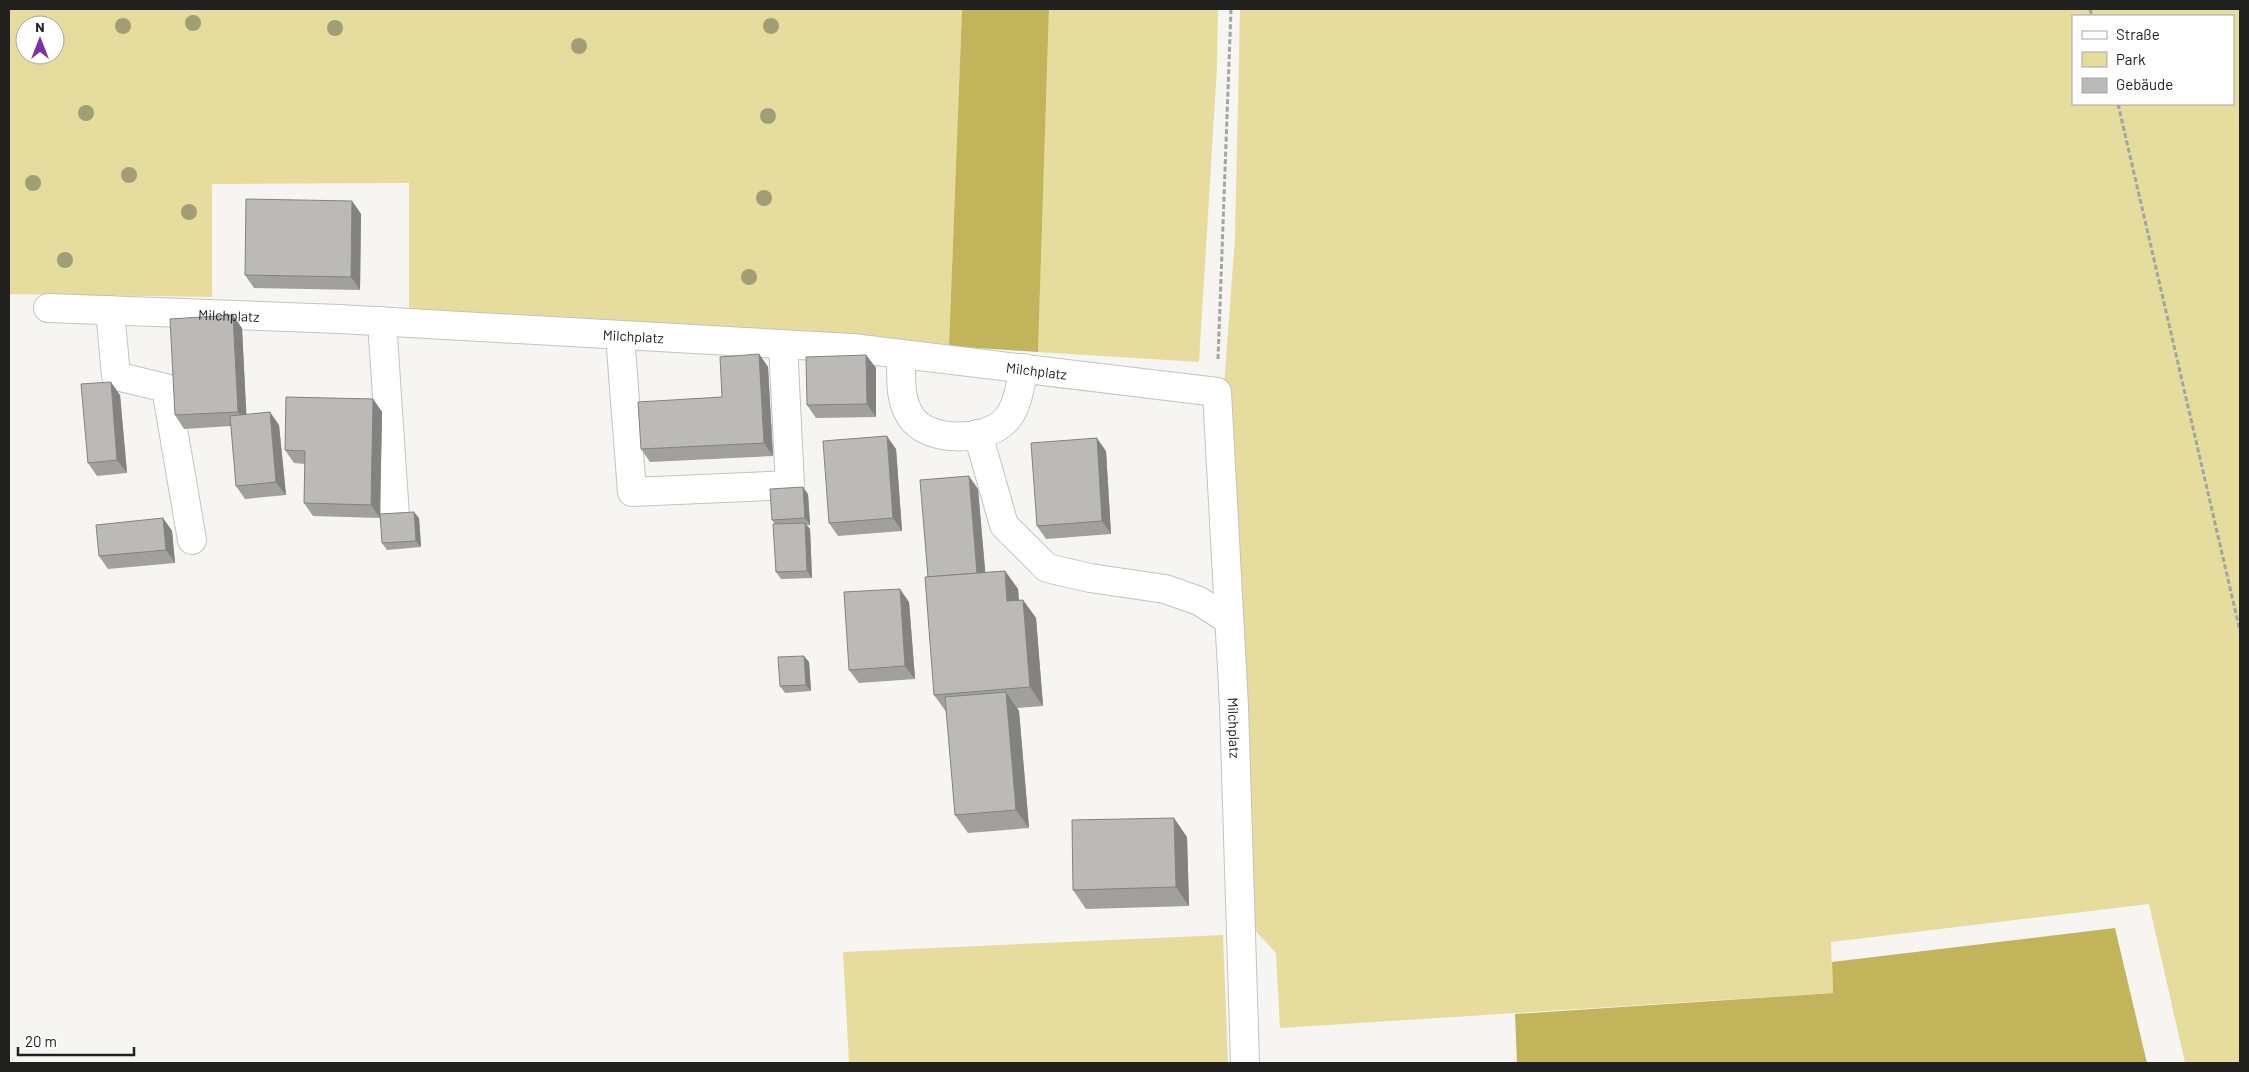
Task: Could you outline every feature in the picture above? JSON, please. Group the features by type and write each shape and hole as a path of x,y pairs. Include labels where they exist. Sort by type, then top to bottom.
{"street":[{"name":"Milchplatz","path":"48,308 382,321 852,348 1217,392 1234,706 1245,1063"},
{"path":"110,310 116,376 166,388 192,540"},
{"path":"382,321 395,516"},
{"path":"620,335 632,492 790,485 783,344"},
{"path":"901,354 902,398 911,418 926,431 956,437 987,432 1005,421 1016,401 1024,368"},
{"path":"978,434 1004,525 1047,568 1090,578 1165,589 1200,601 1229,620"}],"path":[{"path":"1217,392 1231,9"},
{"path":"2118,105 2240,631"}],"green space":[{"path":"9,9 962,9 949,346 409,309 409,183 212,184 212,297 9,294"},
{"path":"1049,9 1218,9 1217,67 1199,362 1038,352"},
{"path":"1240,9 2240,9 2240,1063 2185,1063 2149,904 1831,942 1833,993 1280,1028 1276,953 1247,922 1237,626 1234,428 1224,386 1235,237"},
{"path":"1223,935 1228,1063 849,1063 843,952"}],"shaded area":[{"path":"962,9 1049,9 1038,352 949,346"},
{"path":"2115,928 2147,1063 1517,1063 1515,1014 1833,993 1832,962"}],"building":[{"path":"246,199 352,201 351,277 245,275"},
{"path":"233,315 238,412 175,415 170,319"},
{"path":"759,354 764,443 641,449 638,402 722,397 720,357"},
{"path":"866,355 867,404 807,405 806,357"},
{"path":"111,382 117,460 88,463 81,384"},
{"path":"286,397 373,399 371,505 304,503 305,451 285,450"},
{"path":"270,412 276,482 236,486 230,416"},
{"path":"887,436 893,518 829,523 823,441"},
{"path":"1097,438 1102,521 1037,526 1031,443"},
{"path":"969,476 977,573 928,577 920,480"},
{"path":"803,487 805,518 772,520 770,489"},
{"path":"414,512 416,541 382,543 380,514"},
{"path":"163,518 166,550 99,556 96,525"},
{"path":"805,523 807,571 776,572 773,524"},
{"path":"1005,571 1007,601 1023,600 1030,687 934,695 925,577"},
{"path":"900,589 905,666 849,670 844,592"},
{"path":"804,656 806,685 780,686 778,657"},
{"path":"1006,692 1016,810 955,815 945,697"},
{"path":"1174,818 1176,887 1073,890 1072,820"}]}
